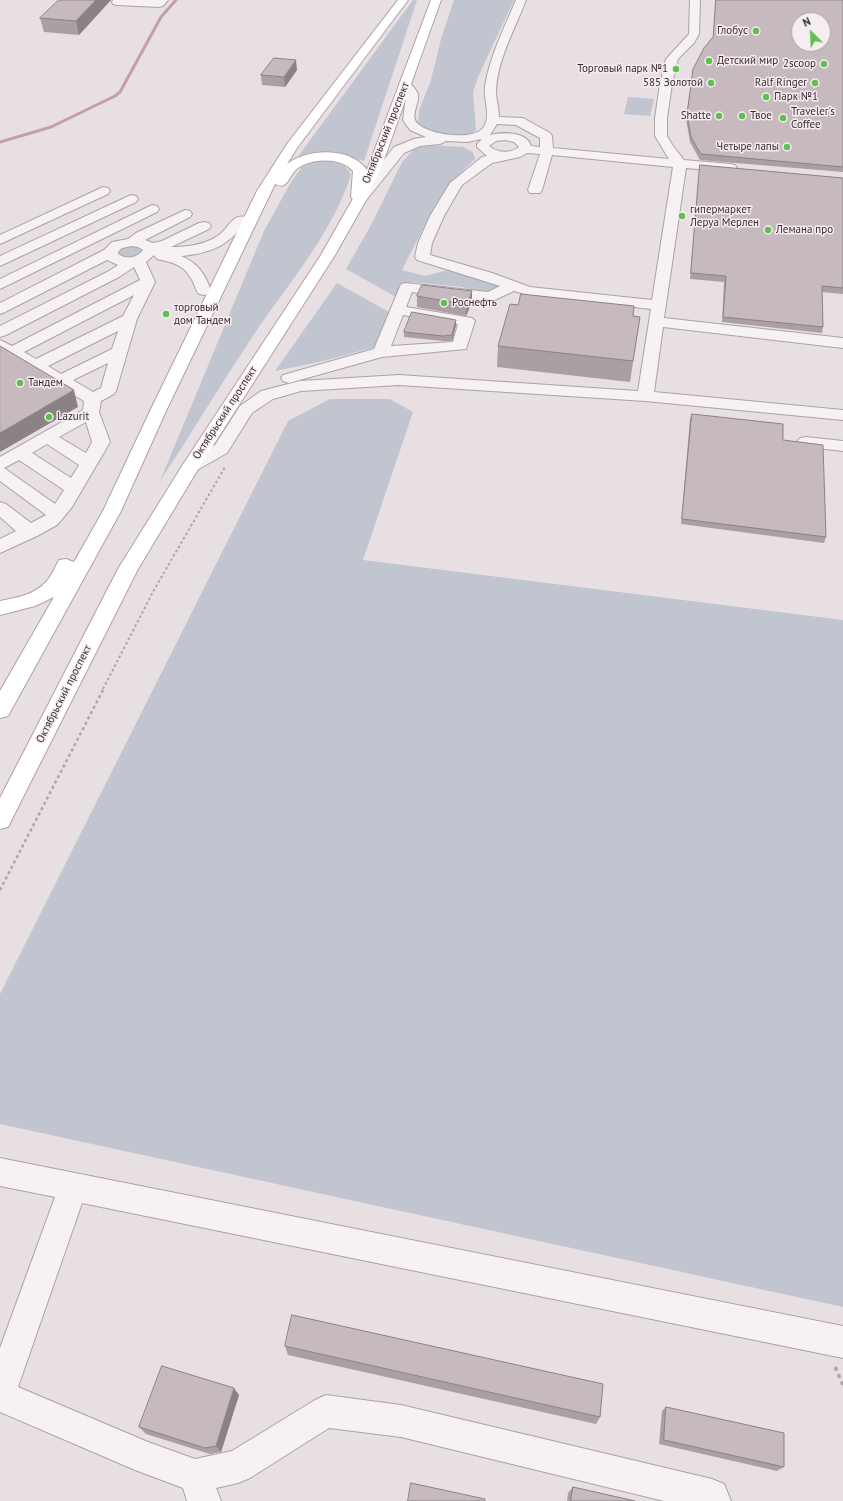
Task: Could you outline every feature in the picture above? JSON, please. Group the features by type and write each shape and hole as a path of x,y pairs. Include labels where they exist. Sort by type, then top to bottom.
{"main road":[{"path":"201,323 198,302 249,214 291,147 403,0"},
{"name":"Октябрьский проспект","path":"0,820 128,569 191,466 328,255 358,202 374,168 436,0"},
{"path":"0,710 112,511 158,411 201,323 249,214 271,196 291,167 303,160 314,158 338,158 356,165 360,173 358,202"},
{"path":"0,608 31,600 54,586 89,526 112,511"}],"street":[{"path":"117,2 159,4 163,0"},
{"path":"468,174 484,143 493,74 521,0"},
{"path":"645,396 680,163 666,145 660,132 661,120 671,61 678,51 689,42 694,35 695,0"},
{"path":"406,84 412,97 408,120 414,127 424,132 439,136 463,138 484,143 505,155"},
{"path":"484,143 518,121 546,136 547,151 535,190"},
{"path":"484,143 500,136 508,136 523,141 525,145 524,149"},
{"path":"358,202 402,147 418,142 442,140 464,143 484,143 508,136"},
{"path":"381,352 437,216 457,183 487,160 518,153 524,149 744,169"},
{"path":"0,240 51,214 104,191"},
{"path":"0,262 131,198"},
{"path":"0,285 152,208"},
{"path":"51,214 98,236 113,249"},
{"path":"0,309 113,249 132,242 185,214"},
{"path":"113,249 111,256 117,260 143,255 174,252 211,244 224,238 249,214"},
{"path":"0,332 114,274 143,255 204,226"},
{"path":"0,464 47,437 92,405 108,391 129,319 148,282 142,243 132,242"},
{"path":"143,255 171,257 183,260 198,275 204,291"},
{"path":"414,272 514,285 528,291 659,305"},
{"path":"414,272 490,297 514,285"},
{"path":"6,348 148,282"},
{"path":"191,466 221,449 246,410 291,377 381,352 460,346 467,321 398,310"},
{"path":"36,366 129,319"},
{"path":"656,322 843,343"},
{"path":"0,547 50,521 58,514 63,508 101,442 92,405 61,380 6,348"},
{"path":"61,380 120,351"},
{"path":"268,395 300,386 399,380 645,396 843,415"},
{"path":"47,437 89,463"},
{"path":"806,442 843,446"},
{"path":"20,453 74,488"},
{"path":"0,473 58,514"},
{"path":"0,508 30,532"},
{"path":"0,1172 843,1342"},
{"path":"0,1392 73,1186"},
{"path":"0,1396 147,1458 199,1489 326,1411 401,1421 712,1496 714,1501"}],"path":[{"path":"0,890 154,590 228,462"}],"shaded area":[{"path":"413,0 417,0 364,161 347,156 331,154 315,154 297,158"},
{"path":"454,0 514,0 478,77 473,93 476,130 472,133 459,136 436,133 425,129 418,123 419,111 431,80 441,39"},
{"path":"628,97 654,99 650,116 624,114"},
{"path":"429,145 463,147 473,152 475,159 451,182 434,207 402,270 425,276 448,270 503,284 489,294 462,287 412,282 406,295 398,298 346,269 371,225 402,162 415,148"},
{"path":"325,161 341,164 347,168 351,175 331,221 305,263 261,324 236,362 160,481 264,231 291,182 302,167 313,162"},
{"path":"126,246 138,246 144,250 133,257 118,255 118,250"},
{"path":"337,283 389,312 394,318 384,342 372,348 323,361 275,371"},
{"path":"330,399 390,399 413,412 363,560 843,620 843,1307 0,1124 0,994 288,421"}],"building":[{"path":"59,0 96,0 76,21 40,18"},
{"name":"Парк №1","path":"716,0 843,0 843,167 701,154 691,137 687,114 693,69 704,48 713,37"},
{"path":"274,58 296,60 284,77 261,75"},
{"name":"Лемана про","path":"700,165 843,178 843,288 822,286 823,327 723,317 726,276 691,273"},
{"path":"422,285 472,291 467,305 417,296"},
{"path":"521,294 634,306 633,316 640,317 633,361 498,346 510,304 518,305"},
{"path":"412,312 456,320 452,335 443,336 404,332"},
{"name":"Тандем","path":"0,346 74,390 0,433"},
{"path":"692,414 783,424 783,440 823,445 826,537 682,519"},
{"path":"292,1315 603,1384 600,1417 285,1346"},
{"path":"162,1366 234,1388 216,1446 205,1448 139,1427"},
{"path":"666,1407 784,1433 784,1467 664,1440"},
{"path":"411,1483 485,1499 485,1501 408,1501"},
{"path":"573,1487 635,1501 571,1501"}],"waterway":[{"path":"0,142 51,127 115,96 120,92 161,17 176,0"}],"place":[{"name":"Глобус","path":"756,31"},
{"name":"Детский мир","path":"709,61"},
{"name":"2scoop","path":"824,64"},
{"name":"Торговый парк №1","path":"676,69"},
{"name":"585 Золотой","path":"711,83"},
{"name":"Ralf Ringer","path":"815,83"},
{"name":"Парк №1","path":"766,97"},
{"name":"Shatte","path":"719,116"},
{"name":"Твое","path":"742,116"},
{"name":"Traveler's Coffee","path":"783,118"},
{"name":"Четыре лапы","path":"787,147"},
{"name":"гипермаркет Леруа Мерлен","path":"682,216"},
{"name":"Лемана про","path":"768,230"},
{"name":"Роснефть","path":"444,303"},
{"name":"торговый дом Тандем","path":"166,314"},
{"name":"Тандем","path":"20,383"},
{"name":"Lazurit","path":"49,417"}]}
